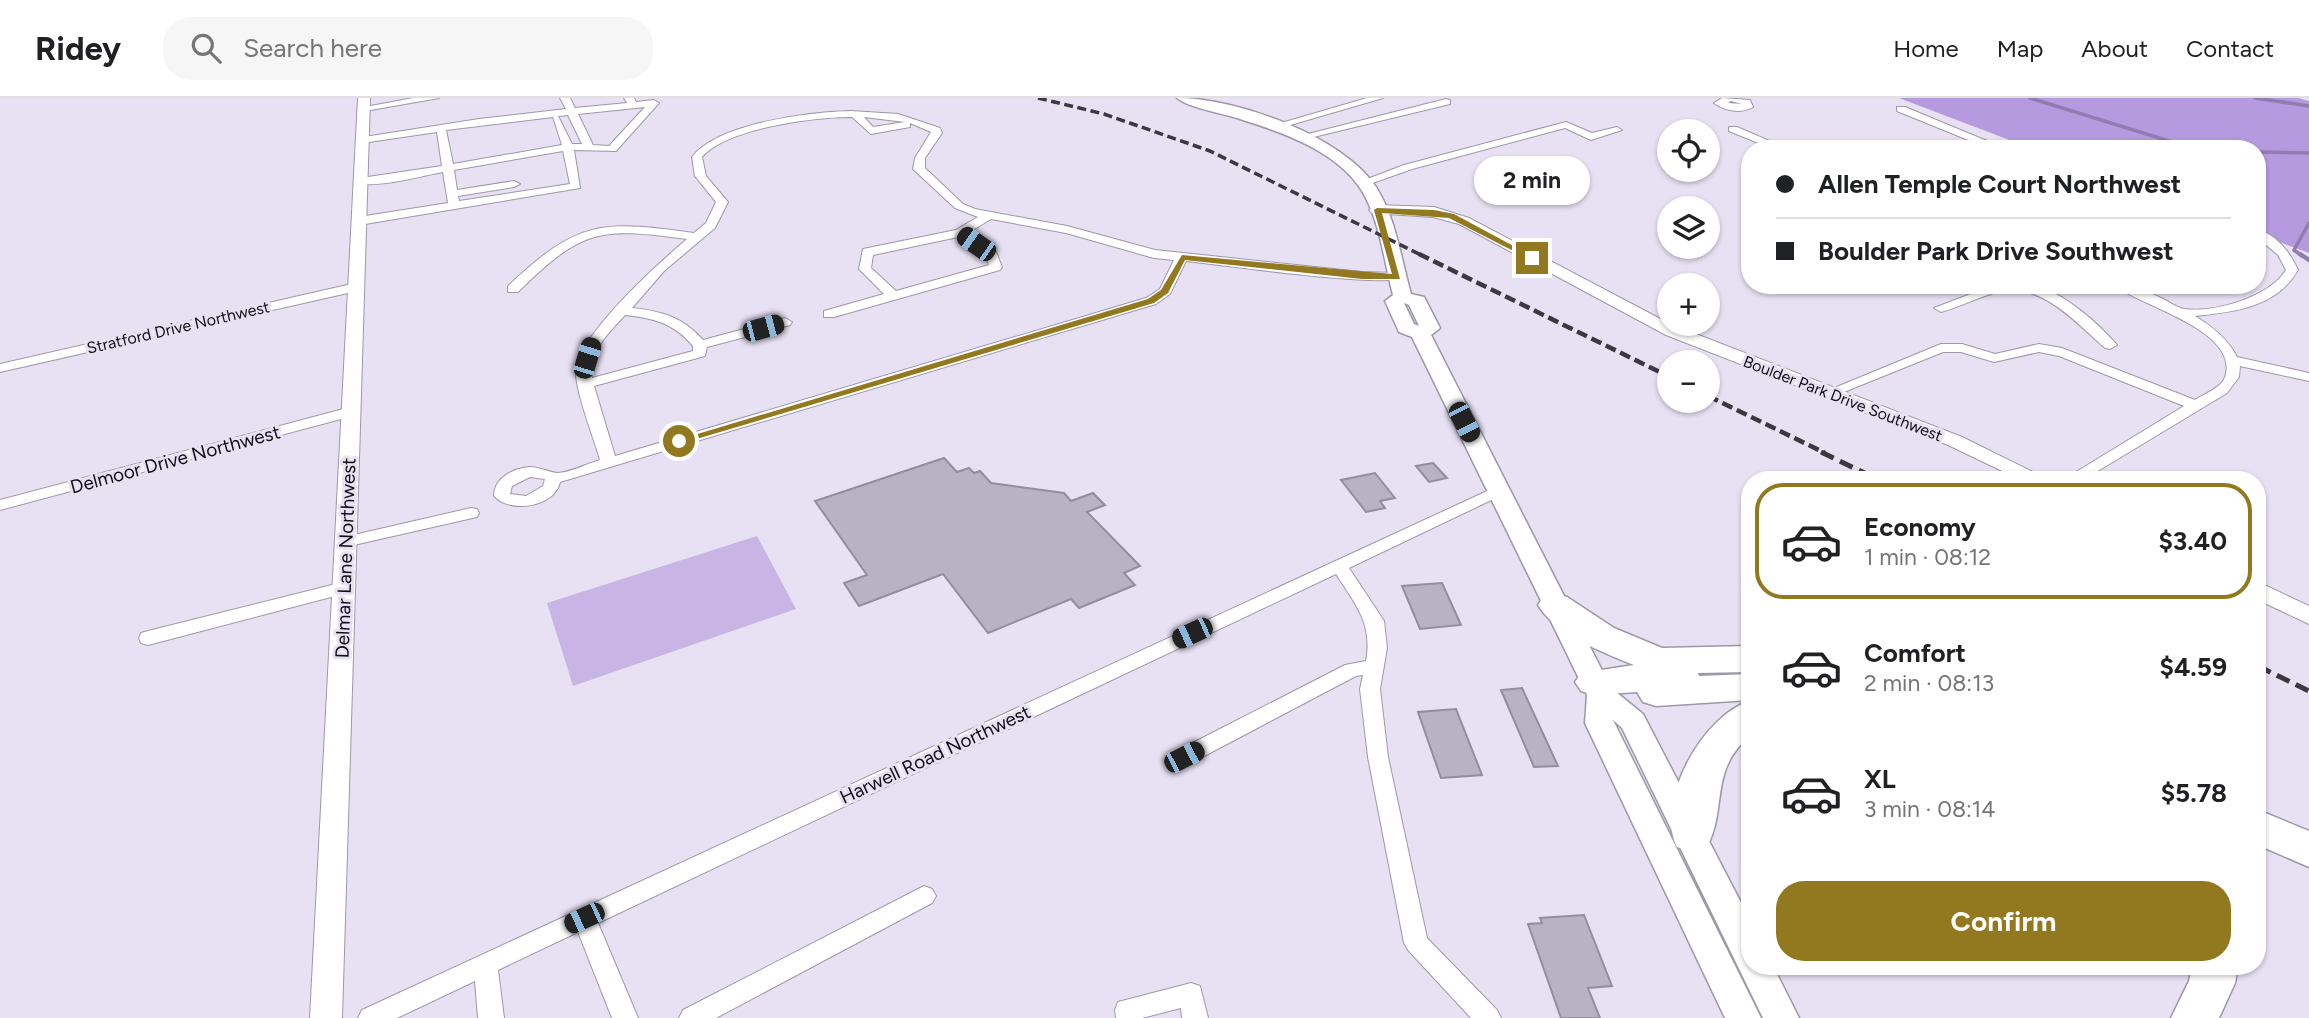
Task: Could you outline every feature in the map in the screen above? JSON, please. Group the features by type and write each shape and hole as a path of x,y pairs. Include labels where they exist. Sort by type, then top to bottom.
{"highway":[{"path":"1555,605 1601,637 1658,661 1741,659"},
{"path":"1597,688 1741,672"},
{"path":"1597,688 1741,687"},
{"path":"1692,835 1695,798 1709,756 1724,737 1741,723"},
{"path":"2266,831 2309,850"},
{"path":"2195,1018 2213,983 2214,975"}],"main road":[{"path":"1184,98 1276,126 1301,137 1326,151 1363,183 1377,210 1403,297 1417,302 1430,328 1420,333 1555,605 1597,688 1633,722 1741,936"},
{"path":"1597,688 1599,723 1743,1018"},
{"path":"1760,975 1781,1018"}],"street":[{"path":"365,103 435,98"},
{"path":"565,98 574,111 590,147"},
{"path":"1276,126 1378,98"},
{"path":"1301,137 1446,102 1438,98"},
{"path":"360,181 373,181 568,146 611,149 654,103 631,102 362,142"},
{"name":"Delmar Lane Northwest","path":"326,1018 365,103"},
{"path":"1901,109 1979,140"},
{"path":"609,462 583,372 591,345 660,268 711,225 722,202 697,171 696,159 703,146 736,134 816,117 856,115 916,123 933,127 937,133 920,158 919,169 959,206 988,216 1068,230 1132,250 1362,276 1397,277"},
{"path":"359,221 453,200 576,186 568,146 557,119"},
{"path":"362,142 524,120"},
{"path":"1363,183 1408,167 1566,125 1591,137 1617,130"},
{"path":"1734,128 1762,140"},
{"path":"442,132 453,200"},
{"name":"Boulder Park Drive Southwest","path":"1377,210 1434,212 1464,221 1672,331 1955,441 2020,471"},
{"path":"892,296 865,269 867,252 960,233 988,216"},
{"path":"513,289 555,250 584,236 615,230 697,237"},
{"path":"829,314 996,267 992,255 960,233"},
{"path":"2183,313 2233,309 2253,302 2288,281 2292,270 2287,258 2280,247 2266,238"},
{"path":"553,479 1151,301 1165,291 1182,257"},
{"name":"Stratford Drive Northwest","path":"0,368 356,287"},
{"path":"1941,307 1976,294"},
{"path":"2044,294 2110,345"},
{"path":"2086,471 2222,390 2233,376 2232,359 2221,344 2183,313 2140,294"},
{"path":"586,384 699,353 700,345 688,330 672,318 621,311"},
{"path":"700,345 785,323"},
{"path":"1829,393 1941,348 1962,348 1994,358 2039,348 2062,352 2197,405"},
{"path":"2232,359 2309,377"},
{"name":"Delmoor Drive Northwest","path":"0,505 351,412"},
{"name":"Harwell Road Northwest","path":"371,1018 1498,491"},
{"path":"345,542 471,513"},
{"path":"1340,567 1375,621 1378,648 1370,689 1378,757 1416,943 1488,1018"},
{"path":"148,638 344,588"},
{"path":"2266,594 2309,616"},
{"path":"1184,757 1352,670 1374,667"},
{"path":"692,1018 924,896"},
{"path":"584,918 625,1018"},
{"path":"485,965 491,1018"},
{"path":"1129,1018 1126,1010 1191,994 1195,1018"}],"shaded area":[{"path":"1899,98 2298,98 2309,101 2309,253 2266,237 2266,140 2009,140"},
{"path":"757,536 796,609 573,686 547,603"}],"building":[{"path":"944,458 957,472 969,468 974,473 980,471 991,483 1064,493 1071,501 1093,493 1105,505 1087,512 1140,566 1124,573 1135,585 1079,608 1071,599 988,633 943,574 859,606 844,583 867,575 815,501"},
{"path":"1433,463 1447,478 1429,482 1416,466"},
{"path":"1375,473 1395,498 1380,501 1385,508 1366,512 1341,480"},
{"path":"1442,583 1461,625 1420,629 1402,586"},
{"path":"1522,688 1558,766 1534,767 1501,690"},
{"path":"1456,709 1482,775 1441,778 1418,712"},
{"path":"1584,915 1612,986 1588,988 1600,1018 1561,1018 1528,924 1542,923 1540,918"}],"waterway":[{"path":"2030,98 2166,140"},
{"path":"2255,98 2309,106"},
{"path":"2266,152 2309,153"},
{"path":"2302,256 2294,250 2309,223"},
{"path":"2300,254 2309,260"}],"railway":[{"path":"1038,98 1104,114 1210,151 1423,256"},
{"path":"1419,254 1657,371"},
{"path":"1720,402 1825,453"},
{"path":"1821,452 1860,471"},
{"path":"2266,670 2309,691"}],"route":[{"path":"679,441 1151,301 1165,291 1182,257 1362,276 1397,277 1377,210 1434,212 1451,216 1532,258"}]}
